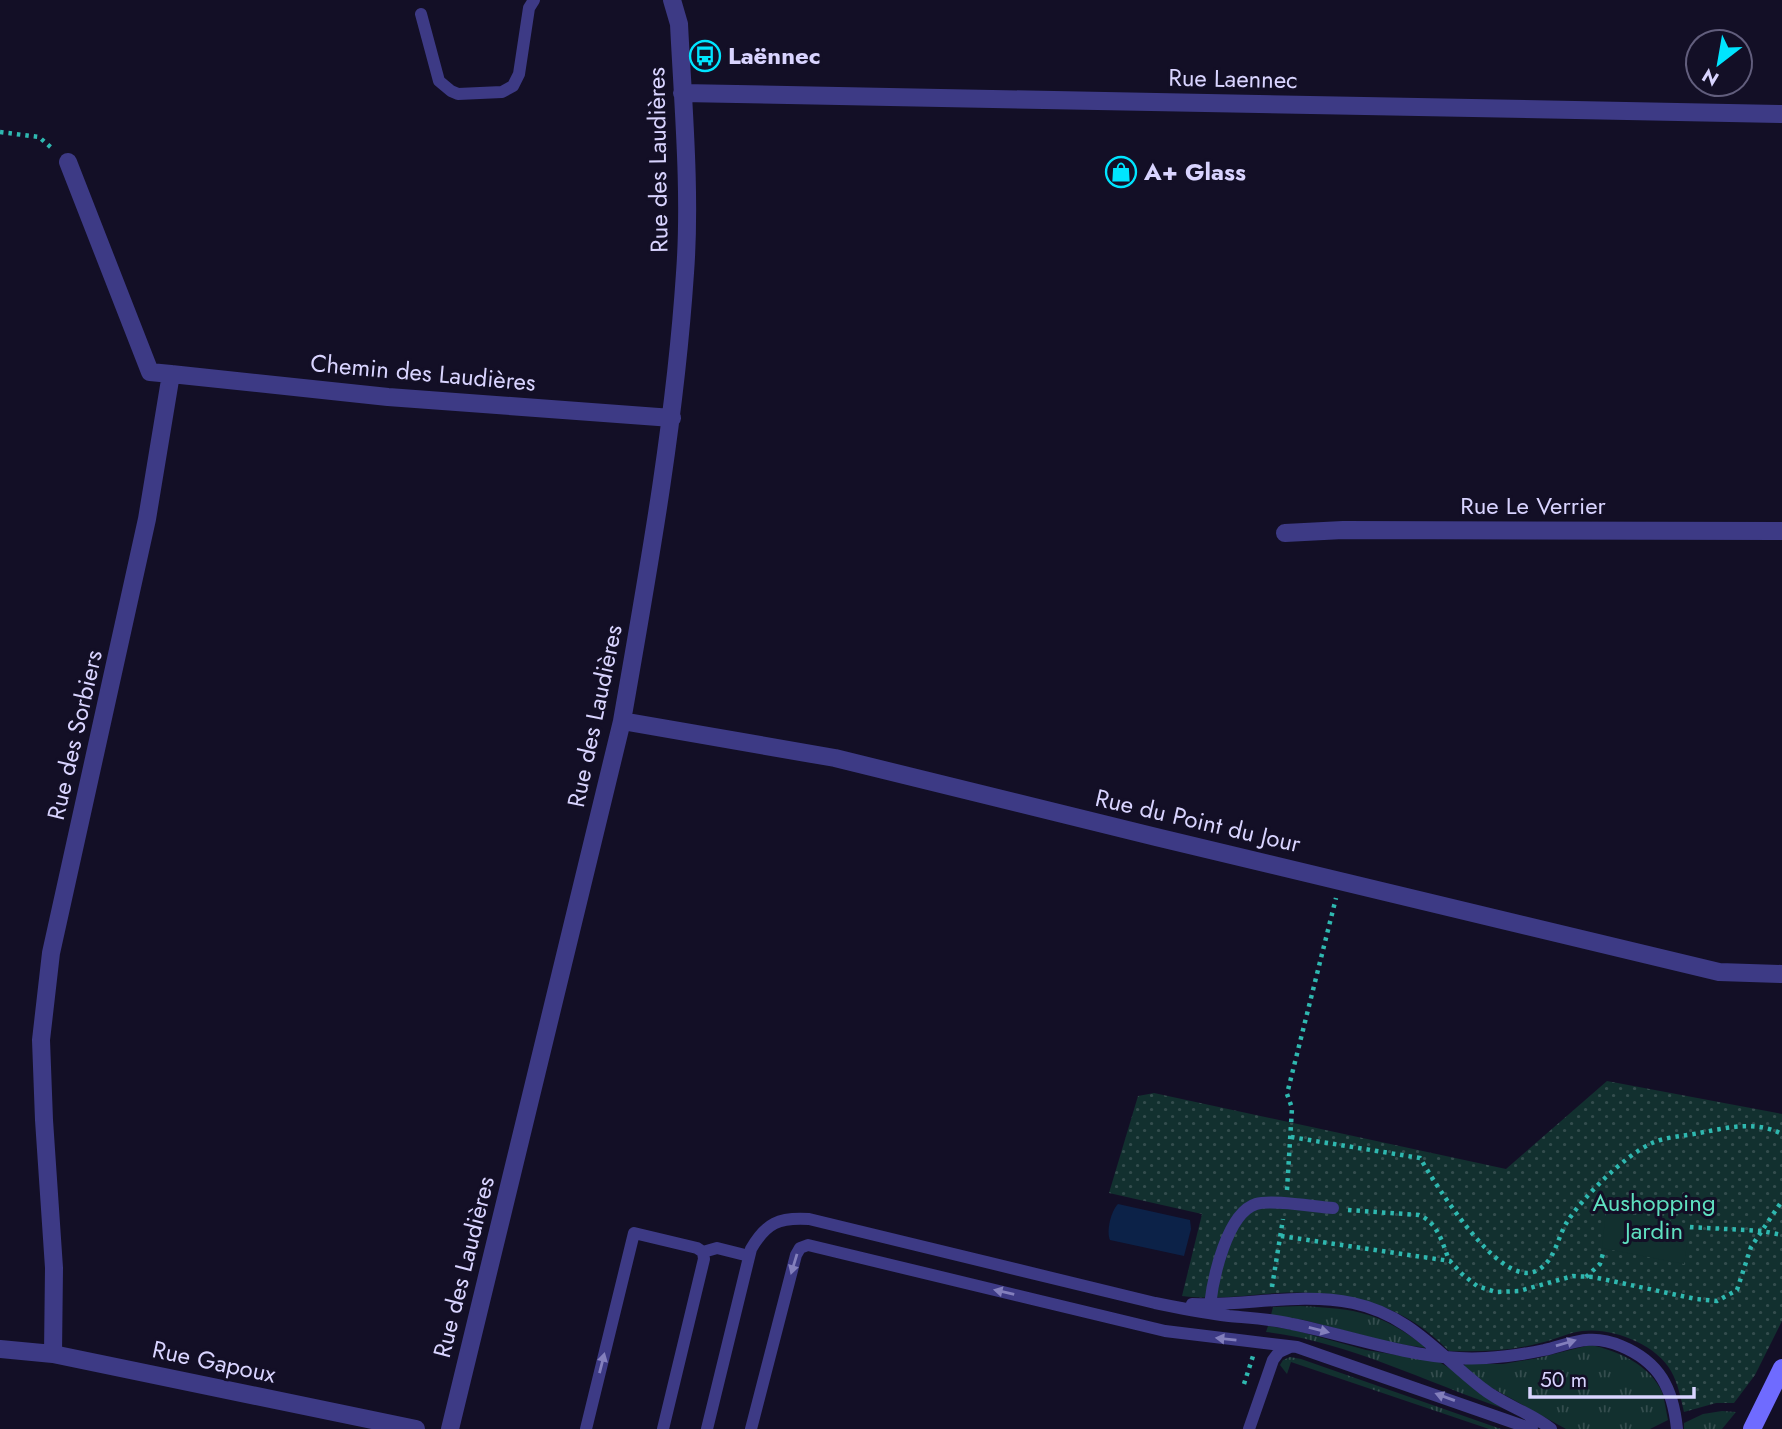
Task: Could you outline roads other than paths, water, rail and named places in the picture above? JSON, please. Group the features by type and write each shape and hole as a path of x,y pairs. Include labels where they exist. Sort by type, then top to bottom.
{"street":[{"name":"Rue des Laudières","path":"450,1429 622,721 644,602 672,418 685,271 679,24 672,0"},
{"name":"Rue Laennec","path":"682,93 1782,114"},
{"path":"68,162 150,372 171,374"},
{"name":"Chemin des Laudières","path":"171,374 388,397 672,418"},
{"name":"Rue des Sorbiers","path":"53,1354 54,1268 41,1040 51,953 138,559 171,374"},
{"name":"Rue Le Verrier","path":"1285,533 1343,530 1782,531"},
{"name":"Rue du Point du Jour","path":"622,721 835,758 1719,972 1782,974"},
{"name":"Rue du Point du Jour","path":"1762,973 1782,969"},
{"name":"Rue Gapoux","path":"0,1349 53,1354 416,1429"},
{"path":"1752,1429 1782,1368"}],"lane":[{"path":"421,14 439,81 458,93 502,92 513,86 519,74 528,8 534,0"},
{"path":"1210,1305 1212,1284 1230,1231 1244,1210 1258,1203 1333,1208"},
{"path":"707,1429 750,1255 760,1233 773,1223 790,1218 809,1219 1155,1303 1199,1312 1292,1324 1368,1344 1448,1357 1484,1359 1515,1356 1580,1339 1602,1340 1622,1346 1643,1358 1659,1372 1670,1390 1677,1429"},
{"path":"586,1429 634,1233 703,1252 717,1248 750,1255"},
{"path":"751,1429 796,1255 800,1248 808,1245 1166,1332 1297,1347 1532,1429"},
{"path":"663,1429 704,1259 703,1252"},
{"path":"1155,1303 1210,1305 1312,1298 1354,1303 1392,1316 1422,1335 1483,1389 1540,1420 1551,1429"},
{"path":"1249,1429 1273,1360 1279,1352 1297,1347"},
{"path":"1479,1409 1511,1429"}],"water":[{"path":"1118,1204 1190,1220 1191,1229 1184,1256 1110,1240 1110,1221"}],"place":[{"name":"Laënnec","path":"705,56"},
{"name":"A+ Glass","path":"1121,172"}],"park label":[{"name":"Aushopping Jardin","path":"1654,1217"}]}
